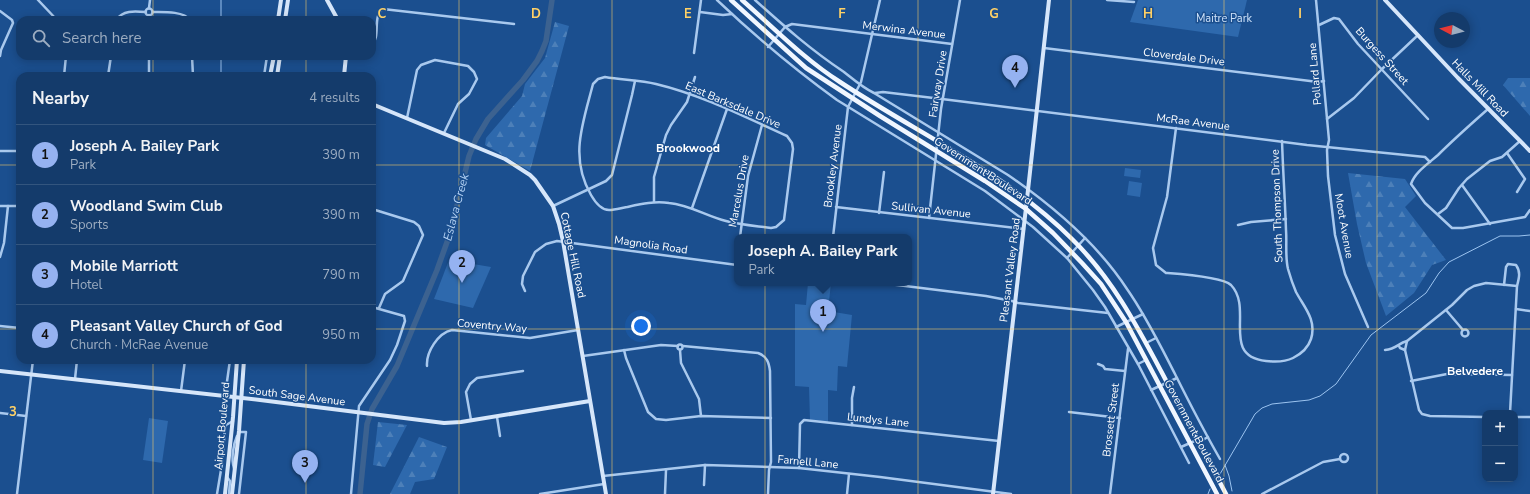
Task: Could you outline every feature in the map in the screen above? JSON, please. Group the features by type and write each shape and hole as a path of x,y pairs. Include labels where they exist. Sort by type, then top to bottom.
{"main road":[{"name":"Government Boulevard","path":"731,0 806,68 985,181 1026,209 1072,252 1101,284 1126,322 1217,494"},
{"name":"Government Boulevard","path":"742,0 813,63 856,92 1015,190 1051,218 1078,246 1111,285 1146,343 1226,494"}],"street":[{"path":"38,0 53,16"},
{"path":"150,0 150,8 153,12"},
{"path":"279,16 281,0"},
{"path":"286,16 288,0"},
{"path":"328,0 336,16"},
{"path":"694,53 701,0"},
{"name":"Government Boulevard","path":"717,0 786,62 809,80 848,107 985,191 1025,221 1067,258 1093,290 1108,313 1138,364 1189,463"},
{"path":"756,0 785,27 820,56 860,85 1028,188 1058,212 1085,238 1111,267 1127,288 1143,314 1220,459"},
{"name":"Brookley Avenue","path":"833,234 848,107 860,85 880,0"},
{"name":"Fairway Drive","path":"929,218 942,99 960,0"},
{"name":"Pleasant Valley Road","path":"993,492 1049,0"},
{"path":"1107,0 1134,2"},
{"name":"Pollard Lane","path":"1316,0 1329,140 1328,147"},
{"name":"Halls Mill Road","path":"1385,0 1417,36 1530,152"},
{"path":"146,12 146,10 150,8"},
{"path":"376,32 378,14 383,9 514,24"},
{"path":"0,11 12,20 13,23 1,50 0,56"},
{"path":"119,16 126,12 146,12 149,15 153,12 184,16"},
{"path":"700,12 723,15 732,14"},
{"name":"Burgess Street","path":"1318,25 1334,18 1339,20 1358,44 1428,119"},
{"name":"Merwina Avenue","path":"785,27 792,24 952,44"},
{"path":"768,46 785,27"},
{"path":"1327,120 1354,98 1417,36"},
{"name":"Cloverdale Drive","path":"1043,48 1318,82 1324,81"},
{"path":"64,72 66,60"},
{"path":"109,72 110,60"},
{"path":"149,60 149,72"},
{"path":"192,60 193,72"},
{"path":"265,72 266,60"},
{"path":"271,72 273,60"},
{"path":"278,72 280,60"},
{"path":"344,72 346,60"},
{"path":"407,119 417,70 421,65 435,60 468,66 472,68 477,80 473,88 458,104 444,133"},
{"name":"East Barksdale Drive","path":"588,189 580,166 578,150 579,139 593,84 598,79 605,77 655,84 690,94 727,109 787,136 792,143 793,148 783,221 776,227 771,228 741,224"},
{"path":"654,202 654,177 666,135 671,125 685,107 695,77"},
{"path":"553,206 606,181 612,175 634,82"},
{"name":"McRae Avenue","path":"874,93 883,92 1282,142 1425,157 1430,162"},
{"name":"Cottage Hill Road","path":"376,106 468,143 510,162 535,180 553,206 563,241 606,494"},
{"path":"692,208 727,109"},
{"path":"1488,109 1464,129 1430,162 1413,179 1412,184 1416,192 1433,211 1452,228 1490,224 1525,217 1530,210"},
{"name":"Marcelus Drive","path":"740,234 748,176 762,125"},
{"name":"South Thompson Drive","path":"1176,128 1167,197 1153,248 1155,262 1158,268 1166,273 1222,280 1231,285 1240,305 1240,340 1244,352 1258,360 1276,362 1287,361 1299,355 1308,346 1313,333 1311,318 1294,286 1288,267 1282,142"},
{"path":"1438,214 1446,208 1462,185 1490,161 1507,153 1520,141"},
{"name":"Moot Avenue","path":"1328,147 1328,176 1338,249 1346,274 1368,326"},
{"path":"0,151 16,151"},
{"path":"1507,153 1525,179 1517,192"},
{"path":"879,213 884,172"},
{"path":"1462,185 1490,224"},
{"path":"588,189 594,200 605,210 614,210 654,202 671,203 692,208 727,222 741,224"},
{"path":"0,206 16,206"},
{"path":"0,257 4,243 8,206"},
{"name":"Sullivan Avenue","path":"836,207 1024,229"},
{"path":"376,210 414,222 419,226 423,236 403,281 385,294 379,308"},
{"path":"1238,225 1251,222 1286,219"},
{"path":"1067,258 1085,238"},
{"path":"525,291 522,284 523,276 535,252 546,244 563,241"},
{"name":"Magnolia Road","path":"563,241 734,265"},
{"path":"1504,285 1506,267 1508,264 1516,265 1520,274 1517,286 1510,410"},
{"path":"1385,350 1396,348 1404,341 1407,341 1446,310 1467,290 1474,286 1486,283 1517,286"},
{"path":"905,286 986,296 1015,302 1108,313"},
{"path":"351,494 359,406 390,360 397,345 405,320 404,316 376,308"},
{"path":"1516,309 1530,311"},
{"path":"1446,310 1463,330"},
{"path":"1116,327 1143,314"},
{"path":"0,326 16,328"},
{"name":"Coventry Way","path":"427,366 426,360 436,341 439,336 446,331 452,330 530,338 578,330"},
{"path":"1146,343 1156,338"},
{"path":"1407,341 1405,350 1411,381 1419,410 1422,414 1430,416 1482,417"},
{"path":"582,356 661,345 678,346 680,344 683,346 761,354 764,356 770,365 771,462 768,494"},
{"path":"678,346 682,363 699,399 701,416"},
{"path":"680,350 683,346"},
{"path":"1399,346 1405,350"},
{"name":"Brossett Street","path":"1110,494 1128,348"},
{"path":"624,350 648,412 652,417 660,420 701,416 771,418"},
{"path":"1138,364 1146,360"},
{"path":"17,494 32,364"},
{"path":"75,379 77,364"},
{"path":"181,391 184,364"},
{"path":"225,396 229,364"},
{"name":"Airport Boulevard","path":"225,494 232,452 237,364"},
{"name":"Airport Boulevard","path":"232,494 242,398 244,364"},
{"path":"1098,364 1103,366 1105,369 1126,371"},
{"name":"South Sage Avenue","path":"0,371 235,397 444,423 590,401"},
{"path":"471,420 466,392 470,384 477,378 523,371"},
{"path":"1411,381 1447,374 1512,374"},
{"path":"1151,390 1177,378"},
{"path":"852,425 852,398 854,387"},
{"path":"0,412 26,416"},
{"path":"1069,412 1120,418"},
{"path":"497,416 500,436"},
{"path":"1518,417 1530,417"},
{"name":"Lundys Lane","path":"799,468 800,424 804,420 999,441"},
{"path":"217,494 224,450 225,428 226,425 233,422"},
{"path":"235,473 232,452 239,431 246,432 239,494"},
{"path":"1181,447 1190,442 1208,437"},
{"path":"224,450 232,452"},
{"path":"1262,494 1322,462 1340,460"},
{"path":"704,485 705,465"},
{"name":"Farnell Lane","path":"603,476 705,465 799,468 1011,494"},
{"path":"665,494 666,470"},
{"path":"846,494 849,474"},
{"path":"227,477 230,481 228,494"},
{"path":"540,494 604,484"}],"green space":[{"name":"Maitre Park","path":"1138,0 1247,0 1238,37 1130,22"},
{"path":"555,22 569,26 530,171 485,145 486,138 522,96 525,84 545,58"},
{"path":"1508,78 1530,78 1530,116 1503,85"},
{"path":"1125,168 1141,170 1140,178 1124,176"},
{"path":"1348,173 1405,179 1416,196 1405,207 1446,260 1432,265 1414,293 1386,316 1366,263"},
{"path":"1129,181 1142,183 1140,197 1127,195"},
{"path":"449,260 491,267 473,308 434,299"},
{"path":"808,286 831,286 828,311 852,315 847,367 838,366 837,391 828,390 828,422 810,420 809,387 795,386 795,304 806,305"},
{"path":"149,418 168,421 162,463 143,460"},
{"path":"378,422 407,425 385,467 373,465"},
{"path":"419,437 447,447 434,479 415,482 410,494 390,494"}],"waterway":[{"path":"221,0 221,16"},
{"name":"Eslava Creek","path":"360,494 367,424 372,409 397,366 437,270 451,231 469,156 476,139 488,119 523,80 537,61 546,41 552,0"},
{"path":"221,60 221,72"},
{"path":"1220,474 1255,414 1262,408 1272,404 1309,400 1320,396 1336,384 1371,335 1426,293 1439,273 1449,262 1500,236 1530,235"},
{"path":"1225,465 1232,491"},
{"path":"1208,494 1210,489"}],"place":[{"name":"Pleasant Valley Church of God","path":"1015,88"},
{"name":"Woodland Swim Club","path":"462,283"},
{"name":"Joseph A. Bailey Park","path":"823,332"},
{"name":"Mobile Marriott","path":"305,483"}],"district":[{"name":"Brookwood","path":"688,148"},
{"name":"Belvedere","path":"1475,371"}]}
